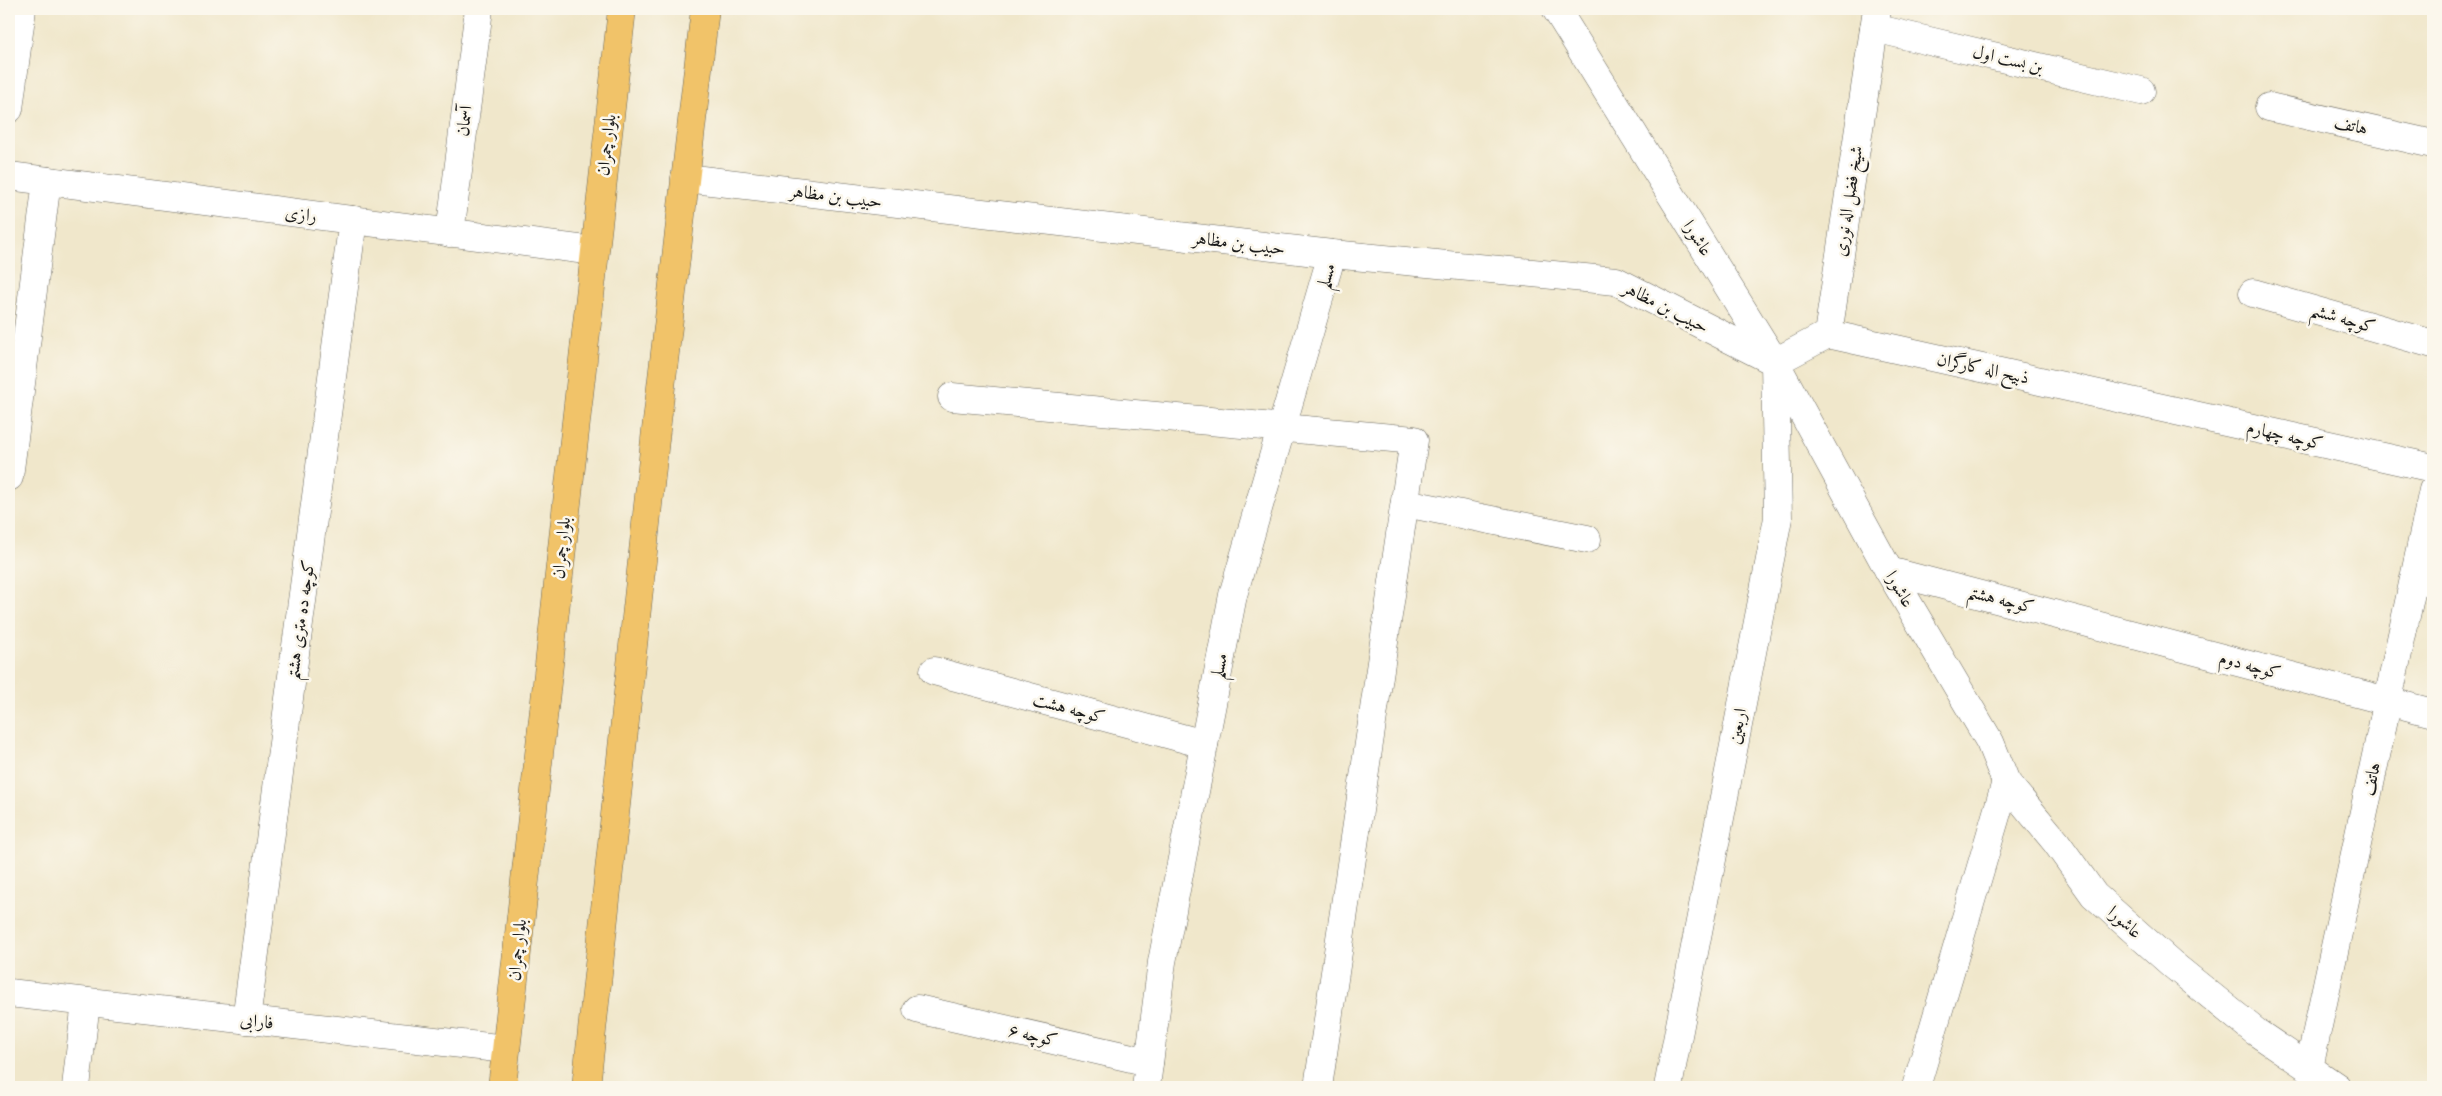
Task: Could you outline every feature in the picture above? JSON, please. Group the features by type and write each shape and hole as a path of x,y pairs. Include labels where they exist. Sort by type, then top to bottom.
{"main road":[{"name":"بلوار چمران","path":"502,1087 622,9"},
{"path":"586,1087 705,9"}],"street":[{"path":"9,110 22,9"},
{"name":"آسمان","path":"450,233 479,9"},
{"name":"عاشورا","path":"1556,9 1775,362 1889,571 1990,742 2006,782 2056,842 2094,895 2173,965 2256,1032 2307,1078 2338,1087"},
{"name":"بن بست اول","path":"1876,18 2141,91"},
{"name":"شیخ فضل اله نوری","path":"1828,334 1876,18"},
{"name":"هاتف","path":"2269,107 2433,144"},
{"name":"رازی","path":"9,176 594,251"},
{"name":"حبیب بن مظاهر","path":"685,178 1332,254 1616,281 1775,362"},
{"path":"9,477 47,181"},
{"name":"کوچه ده متری هشتم","path":"246,1020 353,220"},
{"name":"مسلم","path":"1147,1074 1162,962 1233,595 1332,254"},
{"name":"کوچه ششم","path":"2253,293 2433,344"},
{"path":"1775,362 1828,334"},
{"name":"ذبیح اله کارگران","path":"1828,334 2138,402"},
{"name":"اربعین","path":"1668,1087 1778,518 1775,362"},
{"path":"952,397 1414,440 1318,1087"},
{"name":"کوچه چهارم","path":"2138,402 2433,468"},
{"name":"هاتف","path":"2307,1078 2433,490"},
{"path":"1405,503 1587,539"},
{"name":"کوچه هشتم","path":"1889,571 2112,628"},
{"name":"کوچه دوم","path":"2112,628 2387,703 2433,713"},
{"name":"کوچه هشت","path":"934,671 1204,744"},
{"path":"1916,1087 2006,782"},
{"name":"فارابی","path":"9,993 506,1049"},
{"path":"76,1087 86,1002"},
{"name":"کوچه ۶","path":"917,1009 1147,1074"}]}
